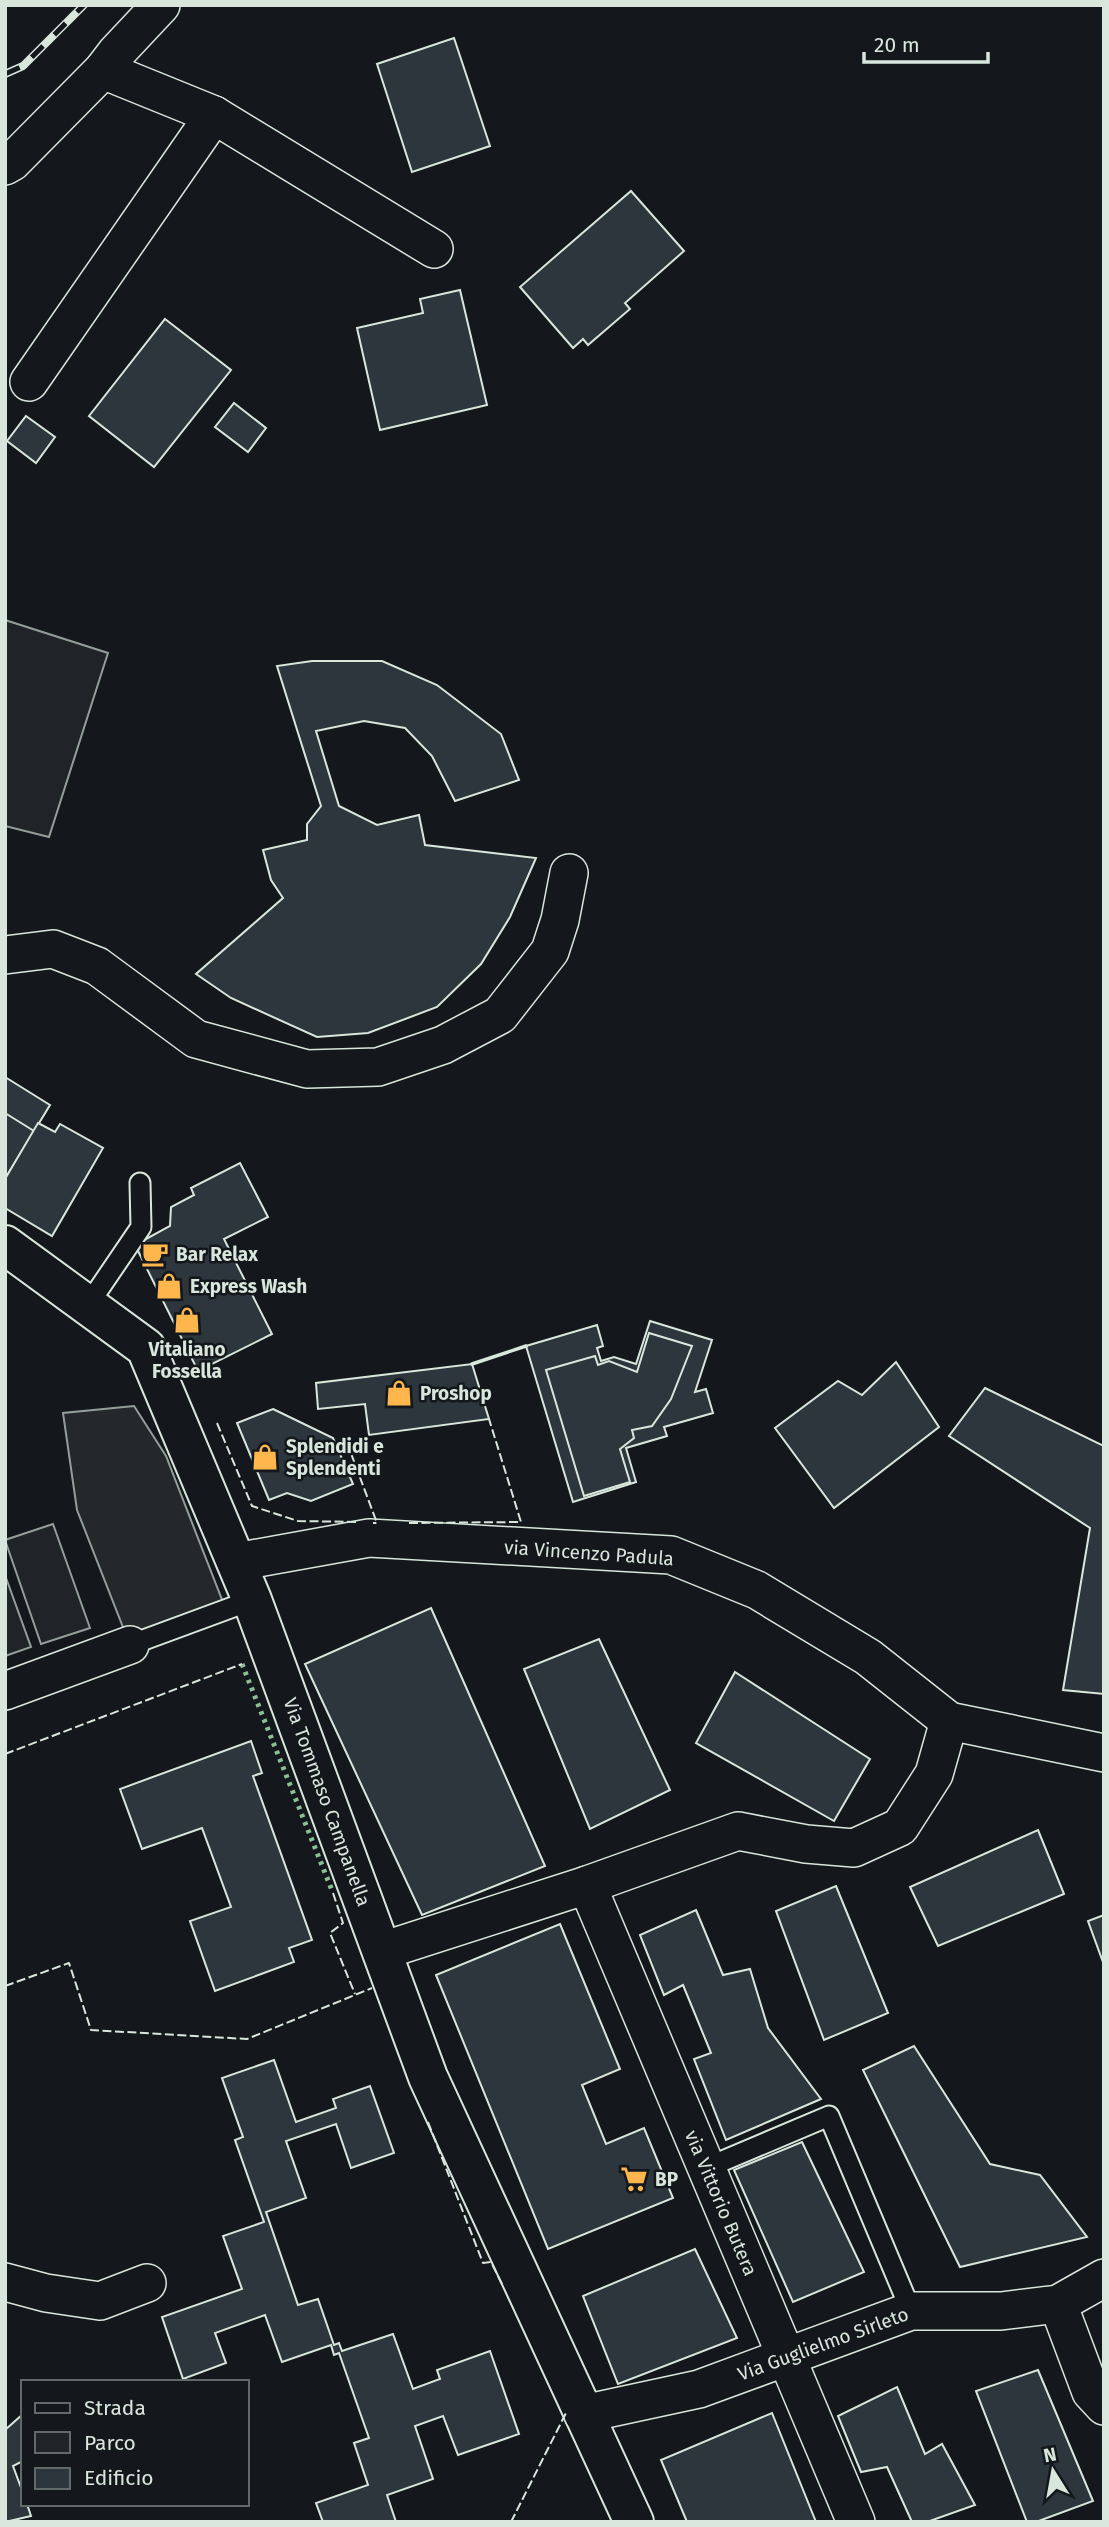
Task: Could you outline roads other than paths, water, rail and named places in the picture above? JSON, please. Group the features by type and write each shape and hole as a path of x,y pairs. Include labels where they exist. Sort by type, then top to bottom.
{"street":[{"path":"5,166 103,70 161,5"},
{"path":"103,70 214,116 434,249"},
{"path":"29,382 214,116"},
{"path":"5,955 52,949 97,966 196,1039 307,1069 378,1067 443,1045 500,1015 550,951 569,873"},
{"name":"Via Tommaso Campanella","path":"5,1245 146,1349 252,1600 428,2077 634,2522"},
{"name":"via Vincenzo Padula","path":"236,1562 369,1538 671,1555 757,1590 868,1657 949,1721 1104,1753"},
{"path":"5,1690 130,1645"},
{"path":"382,1951 587,1885 738,1831 806,1844 854,1848 900,1827 934,1774 949,1721"},
{"name":"via Vittorio Butera","path":"587,1885 856,2522"},
{"name":"Via Guglielmo Sirleto","path":"583,2414 699,2389 911,2311 1001,2311 1058,2304 1104,2278"},
{"path":"5,2282 46,2293 100,2301 147,2283"},
{"path":"1058,2304 1091,2392 1104,2406"}],"lane":[{"path":"88,1305 141,1227 140,1183"},
{"path":"130,1645 252,1600"},
{"path":"706,2168 829,2116 911,2311"}],"railway":[{"path":"5,74 23,66 84,5"}],"place":[{"name":"Bar Relax","path":"155,1254"},
{"name":"Express Wash","path":"169,1286"},
{"name":"Vitaliano Fossella","path":"187,1320"},
{"name":"Proshop","path":"399,1393"},
{"name":"Splendidi e Splendenti","path":"265,1457"},
{"name":"BP","path":"634,2179"}]}
